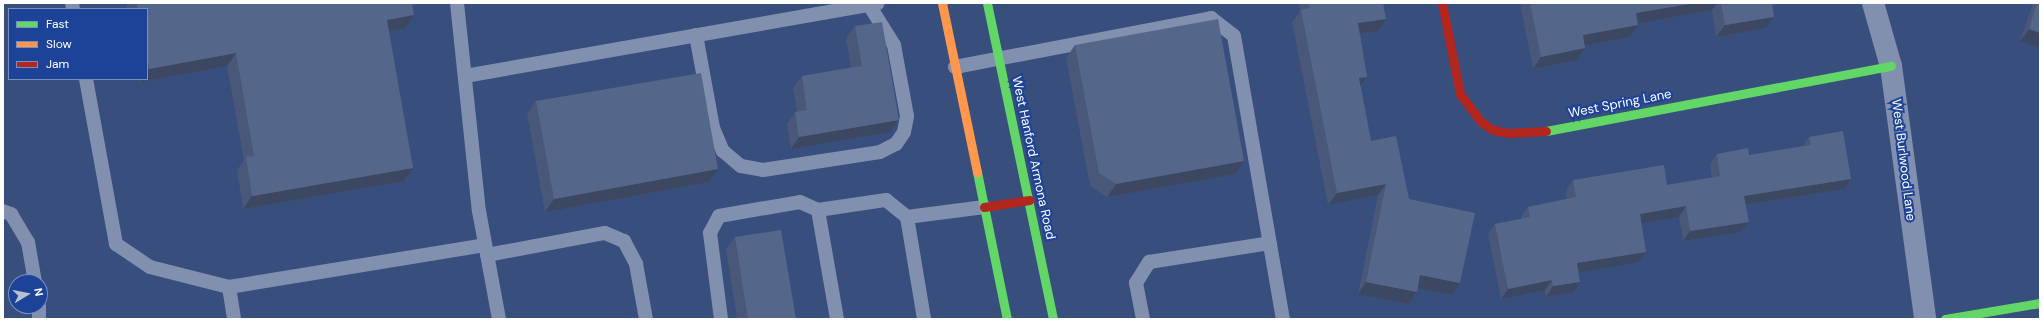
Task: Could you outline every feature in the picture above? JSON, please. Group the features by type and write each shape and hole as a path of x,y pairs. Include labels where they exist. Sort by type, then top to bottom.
{"main road":[{"path":"942,3 1007,319"},
{"name":"West Hanford Armona Road","path":"987,3 1053,319"},
{"name":"West Spring Lane","path":"1442,3 1460,94 1480,121 1493,130 1508,133 1547,130 1890,66"},
{"path":"984,207 1029,200"},
{"path":"1945,319 2040,303"}],"street":[{"name":"West Burlwood Lane","path":"1873,3 1890,66 1925,319"}],"lane":[{"path":"457,3 486,250 499,319"},
{"path":"465,76 866,4 894,45 907,116 904,132 896,144 880,152 763,170 741,166 723,151 713,128 696,35"},
{"path":"955,66 1211,18 1234,36 1283,319"},
{"path":"86,80 116,244 150,267 229,287 605,233 624,241 636,264 646,319"},
{"path":"721,319 710,233 719,216 800,202 818,210 886,200 907,217 924,319"},
{"path":"907,217 984,207"},
{"path":"818,210 837,319"},
{"path":"3,211 11,214 28,242 34,274"},
{"path":"1142,319 1136,283 1149,262 1270,243"},
{"path":"229,287 234,319"}],"building":[{"path":"137,3 412,3 414,15 387,20 413,168 252,196 246,157 254,156 236,53 149,69 148,8 138,8"},
{"path":"1309,3 1383,3 1386,19 1358,23 1367,77 1359,78 1371,141 1396,136 1409,199 1475,213 1460,283 1420,275 1417,292 1366,282 1386,184 1337,193 1301,10 1310,8"},
{"path":"1530,3 1695,3 1636,13 1638,25 1583,35 1585,48 1541,57"},
{"path":"1721,3 1772,3 1774,17 1725,25"},
{"path":"2037,3 2040,3 2040,33 2029,29"},
{"path":"1218,19 1244,161 1116,184 1099,173 1075,45"},
{"path":"882,22 899,120 799,137 795,112 807,110 802,76 862,66 855,26"},
{"path":"701,73 718,169 554,199 536,101"},
{"path":"1843,131 1851,179 1744,196 1749,222 1690,231 1686,206 1640,214 1646,252 1577,263 1580,282 1553,286 1552,280 1508,289 1495,224 1530,217 1528,207 1576,197 1573,180 1664,165 1667,185 1720,176 1717,154 1748,148 1749,155 1811,145 1809,137"},
{"path":"781,230 796,319 748,319 735,237"}],"traffic: fast":[{"path":"987,3 1053,319"},
{"path":"1546,131 1891,66"},
{"path":"977,172 1007,319"},
{"path":"1945,319 2040,303"}],"traffic: slow":[{"path":"942,3 977,172"}],"traffic: jam":[{"path":"1442,3 1460,94 1480,121 1493,130 1508,133 1546,131"},
{"path":"984,207 1029,200"}]}
